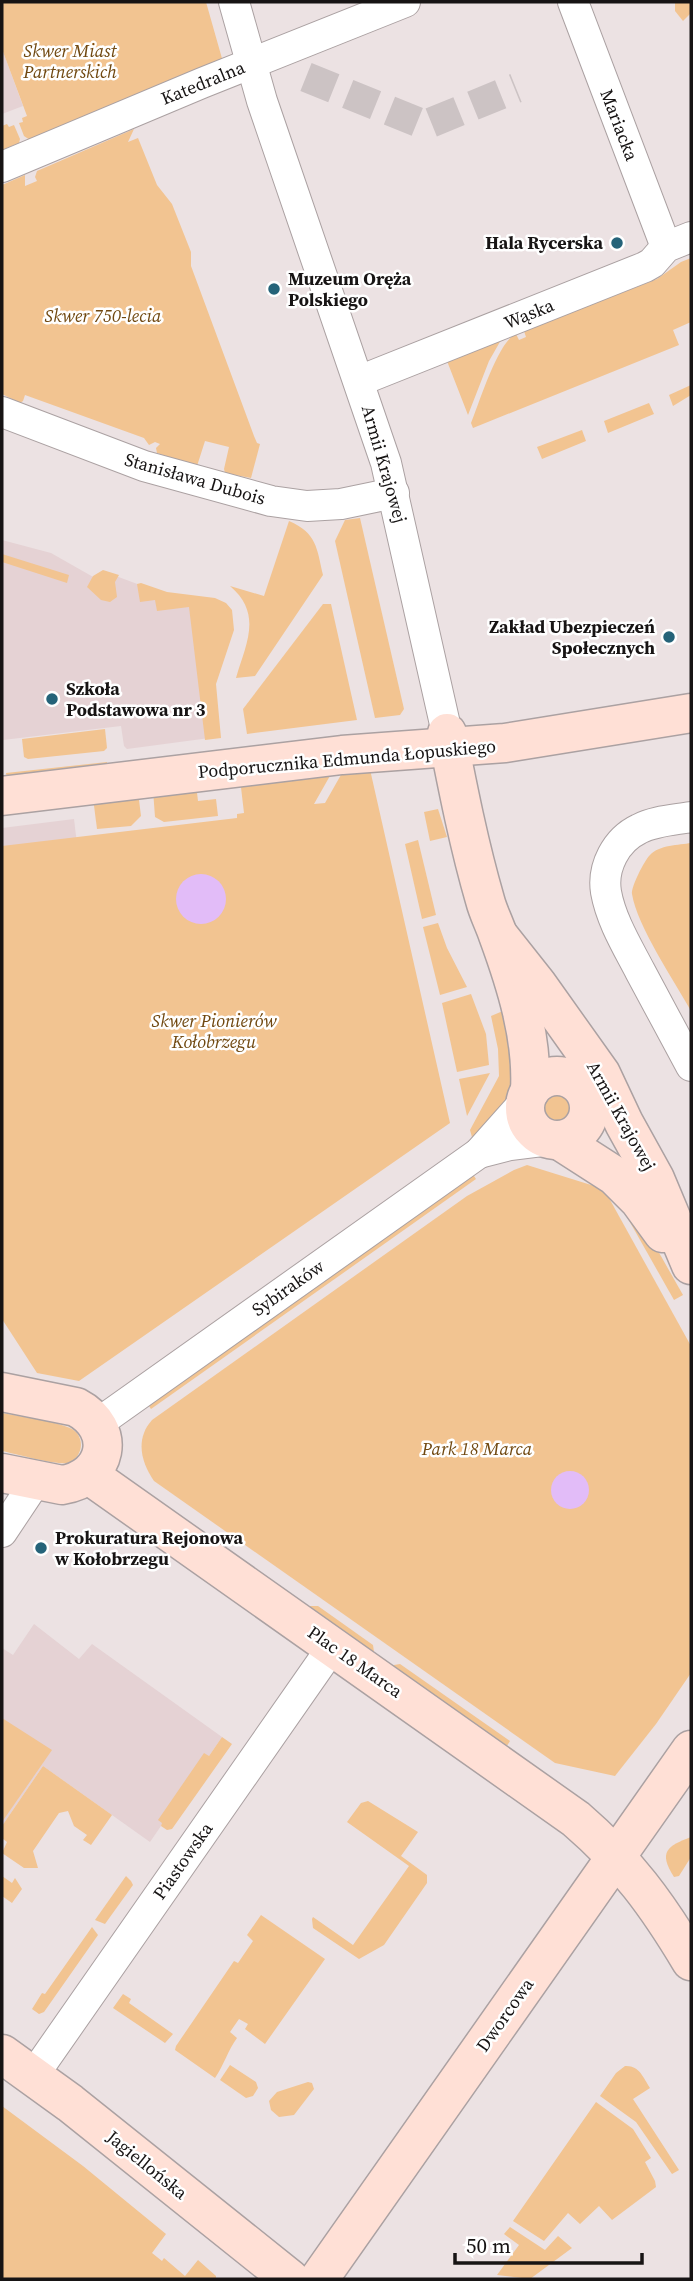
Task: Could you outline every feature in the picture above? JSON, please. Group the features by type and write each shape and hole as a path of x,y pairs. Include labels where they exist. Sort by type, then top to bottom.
{"street":[{"name":"Armii Krajowej","path":"234,2 262,101 359,380 394,493 482,890 524,1020 531,1076 528,1095"},
{"name":"Katedralna","path":"2,167 405,2"},
{"name":"Mariacka","path":"573,2 678,242"},
{"name":"Wąska","path":"359,380 645,267 678,242"},
{"name":"Stanisława Dubois","path":"2,412 155,469 271,501 307,506 341,504 394,493"},
{"name":"Podporucznika Edmunda Łopuskiego","path":"2,796 449,740 516,742 691,713"},
{"path":"691,817 651,824 628,836 617,846 610,860 606,893 621,934 691,1066"},
{"name":"Armii Krajowej","path":"499,936 583,1098 628,1159 688,1257"},
{"name":"Armii Krajowej","path":"499,936 601,1074 655,1179 688,1257"},
{"path":"552,1077 569,1079 583,1098 586,1122 575,1135 554,1140 542,1136 526,1116 528,1095 543,1080 552,1077"},
{"name":"Sybiraków","path":"97,1424 479,1153 528,1095"},
{"name":"Armii Krajowej","path":"554,1140 598,1164 628,1188 688,1257"},
{"name":"Sybiraków","path":"479,1153 510,1145 554,1140"},
{"path":"5,1387 87,1412 102,1434 102,1454 98,1464 80,1481 62,1485 18,1476"},
{"name":"Plac 18 Marca","path":"89,1475 576,1819 616,1856 640,1883 691,1961"},
{"path":"2,1532 30,1490 18,1476"},
{"name":"Piastowska","path":"33,2076 333,1646"},
{"name":"Dworcowa","path":"319,2279 691,1750"},
{"name":"Jagiellońska","path":"2,2054 70,2103 290,2279"}],"shaded area":[{"path":"2,49 23,106 2,114"},
{"path":"2,540 51,553 95,578 108,573 164,594 199,599 217,737 127,749 124,746 121,726 3,740"},
{"path":"74,819 77,844 2,853 2,828"},
{"path":"201,874 219,881 226,899 219,917 201,924 183,917 176,899 183,881"},
{"path":"570,1471 583,1477 589,1490 583,1503 570,1509 557,1503 551,1490 557,1477"},
{"path":"34,1624 79,1659 92,1644 222,1737 150,1842 43,1766 2,1826 2,1648 13,1655"}],"green space":[{"name":"Skwer Miast Partnerskich","path":"2,2 206,2 223,62 30,140 24,136 19,123 27,116 2,49"},
{"path":"675,2 691,2 691,13 683,21 675,11"},
{"path":"7,124 9,127 14,125 20,139 19,143 2,150 2,126"},
{"name":"Skwer 750-lecia","path":"134,129 128,142 138,138 157,185 172,204 191,252 191,266 254,436 260,444 251,478 225,473 229,447 205,441 197,466 157,453 156,448 160,444 155,442 149,445 144,438 25,395 20,403 2,394 2,185 25,175 25,186 37,181 37,171"},
{"path":"691,258 691,322 673,330 679,345 473,428 471,423 490,374 509,339 516,334 519,340 526,337 524,331 657,279"},
{"path":"501,340 489,361 468,415 447,361"},
{"path":"691,385 691,395 673,406 669,395"},
{"path":"649,403 654,414 608,433 604,421"},
{"path":"582,430 586,441 542,459 537,447"},
{"path":"360,518 404,709 400,715 375,718 335,541 345,520"},
{"path":"289,521 305,531 314,543 323,575 255,676 236,678 247,641 249,618 246,607 230,586 264,596"},
{"path":"2,554 69,575 67,583 2,562"},
{"path":"103,570 119,575 115,582 117,597 110,602 101,600 87,587 93,576"},
{"path":"137,584 167,592 215,598 226,603 232,610 234,630 216,684 221,738 205,740 189,607 157,611 155,600 140,602"},
{"path":"323,604 331,604 357,720 247,734 243,709"},
{"path":"105,729 107,748 104,751 28,759 24,757 22,739"},
{"path":"107,762 107,767 8,783 6,773"},
{"name":"Skwer Pionierów Kołobrzegu","path":"369,765 450,1123 79,1381 37,1373 2,1319 2,846 237,818 237,814 244,813 240,779 335,767 314,804 325,803 346,766"},
{"path":"196,784 198,801 216,799 218,816 164,822 155,817 153,790"},
{"path":"138,792 141,816 131,826 97,829 93,798"},
{"path":"438,809 447,837 430,841 424,812"},
{"path":"418,840 436,915 422,919 405,844"},
{"path":"691,843 691,1011 641,922 632,894 638,874 650,855 664,847"},
{"path":"438,923 447,948 467,987 440,995 423,927"},
{"path":"471,994 486,1034 489,1065 457,1072 442,1003"},
{"path":"510,1008 511,1088 506,1105 473,1141 470,1130 499,1076 498,1049 491,1016"},
{"path":"490,1073 467,1116 459,1079"},
{"path":"559,1087 572,1094 578,1104 578,1116 569,1128 552,1128 545,1125 539,1116 540,1105 547,1089"},
{"name":"Park 18 Marca","path":"527,1165 604,1189 691,1346 691,1673 656,1724 615,1776 555,1763 154,1481 143,1458 143,1435 152,1420 467,1196"},
{"path":"472,1173 476,1179 151,1409 147,1403"},
{"path":"618,1201 636,1212 683,1295 674,1300"},
{"path":"2,1413 72,1429 81,1442 77,1457 67,1463 61,1463 2,1451"},
{"path":"310,1606 318,1606 373,1645 372,1656 308,1610"},
{"path":"400,1664 510,1741 505,1749 391,1669"},
{"path":"2,1718 52,1750 2,1822"},
{"path":"222,1737 232,1744 172,1829 167,1830 158,1820 204,1753 209,1756"},
{"path":"43,1766 112,1815 91,1845 83,1840 87,1835 74,1826 68,1811 59,1813 33,1851 38,1868 24,1868 2,1853 7,1842 2,1838 2,1826"},
{"path":"368,1801 418,1832 401,1856 427,1875 427,1883 384,1945 359,1959 313,1928 312,1919 313,1917 353,1945 409,1866 347,1822 361,1803"},
{"path":"691,1837 691,1857 679,1876 674,1877 667,1861 667,1851"},
{"path":"2,1876 12,1883 15,1878 22,1889 12,1903 2,1896"},
{"path":"126,1876 133,1885 105,1924 95,1920"},
{"path":"261,1915 325,1959 265,2044 245,2029 248,2024 239,2019 230,2032 237,2038 215,2078 175,2050 176,2046 234,1961 238,1963 253,1941 247,1935"},
{"path":"92,1927 98,1935 44,2012 39,2014 32,2009"},
{"path":"123,1994 131,1999 129,2003 173,2034 165,2043 113,2008"},
{"path":"230,2065 256,2082 258,2088 253,2096 246,2098 220,2080"},
{"path":"625,2066 634,2067 650,2088 633,2099 679,2170 672,2174 636,2122 600,2096 616,2073"},
{"path":"312,2083 314,2089 294,2115 279,2117 271,2110 269,2101 277,2092"},
{"path":"596,2102 633,2129 651,2158 645,2162 656,2187 612,2220 599,2206 580,2224 568,2213 544,2241 513,2221"},
{"path":"2,2106 83,2166 166,2234 152,2253 162,2261 164,2258 185,2276 198,2260 216,2279 2,2279"},
{"path":"510,2227 545,2250 558,2236 572,2248 530,2279 497,2275 519,2245 504,2234"}],"tunnel":[{"path":"306,77 425,125 516,88"}],"place":[{"name":"Hala Rycerska","path":"617,243"},
{"name":"Muzeum Oręża Polskiego","path":"274,289"},
{"name":"Zakład Ubezpieczeń Społecznych","path":"669,637"},
{"name":"Szkoła Podstawowa nr 3","path":"52,699"},
{"name":"Prokuratura Rejonowa w Kołobrzegu","path":"41,1548"}]}
